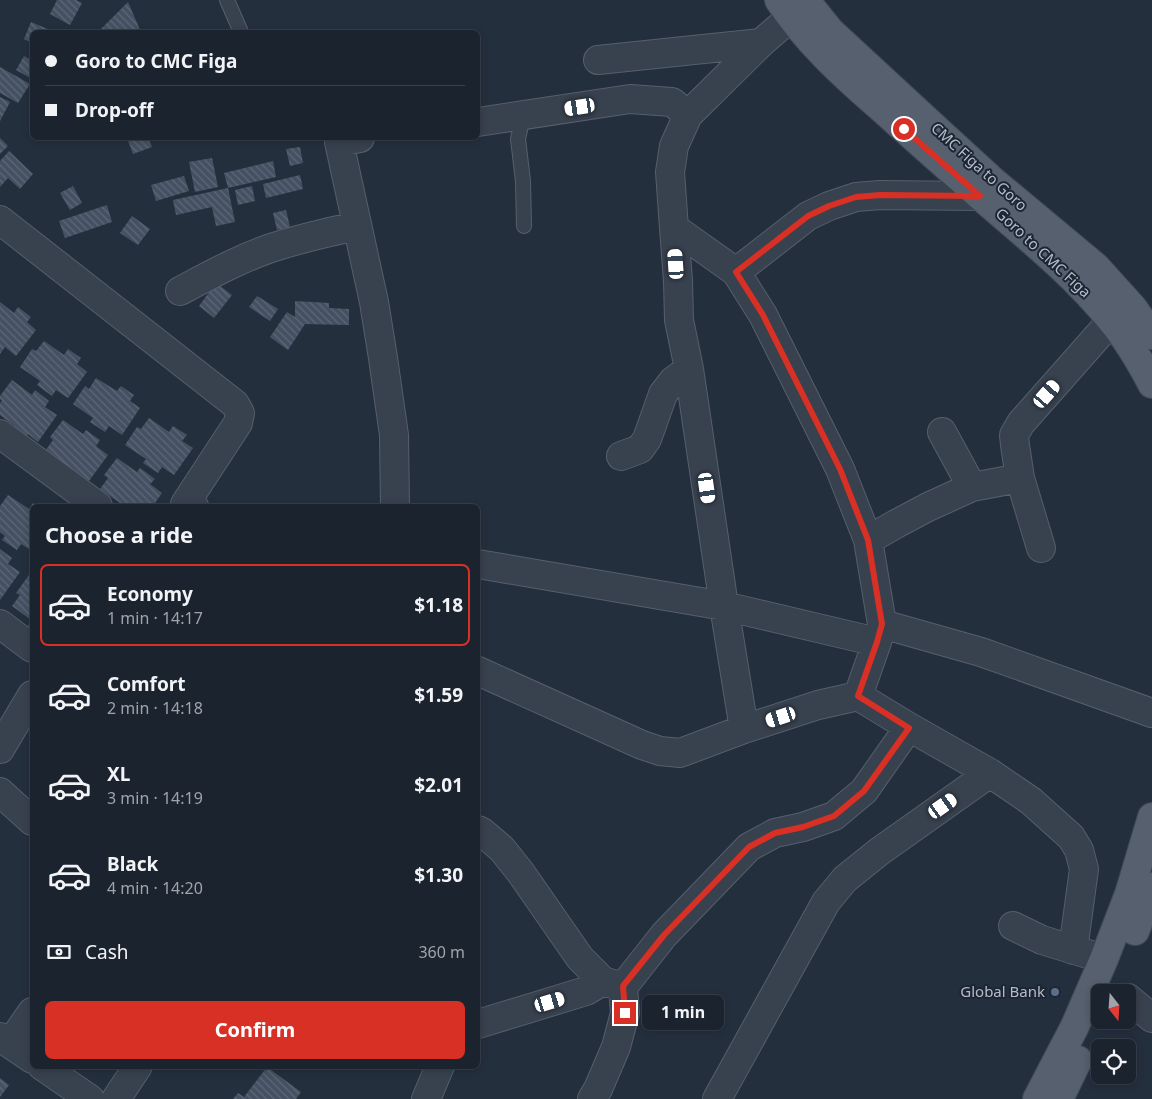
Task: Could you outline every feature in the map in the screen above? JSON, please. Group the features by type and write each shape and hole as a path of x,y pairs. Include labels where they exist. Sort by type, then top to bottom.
{"main road":[{"name":"Goro to CMC Figa","path":"791,6 839,71 980,196 1019,228 1078,283 1112,320 1139,359 1152,384"},
{"name":"CMC Figa to Goro","path":"791,6 830,31 994,182 1096,267 1133,308 1152,335"},
{"path":"1112,984 1144,903 1152,817"},
{"path":"1037,1099 1075,1026 1091,1008"},
{"path":"1059,1099 1094,1029"}],"street":[{"path":"744,729 724,606 690,369 679,320 670,172 674,146 688,115 761,42 791,6"},
{"path":"598,60 761,42"},
{"path":"480,122 630,99 672,102 688,115"},
{"path":"345,140 357,226 374,302 394,435 394,504"},
{"path":"736,272 808,216 829,206 856,197 880,195 980,196"},
{"path":"0,220 235,404 240,413 238,423 189,504"},
{"path":"180,291 226,266 272,248 357,226"},
{"path":"674,228 736,272 763,315 840,469 868,540 879,633 858,696"},
{"path":"1041,548 1020,478 1014,435 1021,423 1112,320"},
{"path":"621,456 640,449 647,439 663,394 673,381 690,369"},
{"path":"942,432 972,487"},
{"path":"0,434 95,504"},
{"path":"868,540 920,511 972,487 1020,478"},
{"path":"480,564 981,652 1152,712"},
{"path":"0,624 30,646"},
{"path":"480,672 642,745 660,751 680,753 744,729 818,705 858,696 909,728 990,773 1031,802 1070,837 1079,850 1084,869 1073,950"},
{"path":"0,749 30,698"},
{"path":"480,1023 613,984 664,935 749,847 775,833 803,827 834,816 864,791 909,728"},
{"path":"717,1099 826,902 845,879 880,851 990,773"},
{"path":"0,792 30,819"},
{"path":"480,831 502,849 521,873 580,958 613,984 625,1013 616,1047 592,1099"},
{"path":"1013,926 1042,940 1073,950 1111,984"},
{"path":"1136,1005 1152,1018"},
{"path":"30,1014 5,1040 30,1058"},
{"path":"46,1069 90,1099"},
{"path":"116,1099 136,1069"},
{"path":"426,1099 439,1069"}],"lane":[{"path":"227,0 240,30"},
{"path":"523,116 518,139 523,181 524,226"}],"building":[{"path":"57,0 76,0 82,3 70,25 50,14"},
{"path":"128,2 140,30 100,30"},
{"path":"31,22 50,30 30,30 30,42 24,39"},
{"path":"24,56 30,60 30,78 16,70"},
{"path":"0,67 30,84 18,103 0,93"},
{"path":"0,97 10,102 0,121"},
{"path":"0,138 8,146 0,154"},
{"path":"128,140 149,140 152,147 133,154"},
{"path":"300,147 303,163 290,166 286,149"},
{"path":"9,151 33,174 20,189 8,178 0,187 0,161"},
{"path":"212,158 218,187 195,192 189,162"},
{"path":"273,161 276,177 228,188 224,173"},
{"path":"300,175 303,189 266,198 263,184"},
{"path":"184,176 189,191 156,201 151,185"},
{"path":"73,186 82,203 70,210 60,193"},
{"path":"252,186 255,201 238,205 235,190"},
{"path":"228,188 235,222 216,226 212,207 176,215 173,200"},
{"path":"107,205 112,222 65,238 59,221"},
{"path":"286,210 290,227 277,230 273,213"},
{"path":"132,216 150,229 138,245 120,233"},
{"path":"216,283 232,295 214,318 199,306"},
{"path":"257,296 278,309 270,321 249,307"},
{"path":"295,301 329,303 329,308 349,309 349,325 305,324 288,350 270,337 287,312 295,317"},
{"path":"0,302 14,313 18,307 31,317 27,322 36,330 16,356 5,347 0,354"},
{"path":"44,341 64,355 68,349 81,358 77,364 87,372 68,398 56,390 52,396 37,385 40,381 20,367 32,349 36,351"},
{"path":"96,378 117,391 121,386 134,395 130,401 140,408 122,435 109,426 105,432 90,422 93,418 73,404 85,386 89,389"},
{"path":"12,380 32,395 35,390 49,401 45,407 57,415 38,442 28,434 24,441 10,431 15,426 0,415 0,403 2,400 0,396"},
{"path":"149,418 169,432 173,426 187,435 182,441 193,448 174,475 162,467 158,473 143,463 146,459 125,445 137,427 141,429"},
{"path":"63,420 83,434 86,430 100,440 96,446 108,455 89,481 79,474 75,480 61,471 66,465 45,451 53,440 50,437"},
{"path":"117,458 137,472 140,468 155,479 150,484 162,493 154,504 119,504 100,489 108,478 104,475"},
{"path":"8,495 29,509 30,508 30,550 21,544 17,550 2,540 5,536 0,532 0,506"},
{"path":"0,549 12,558 8,564 20,572 0,600"},
{"path":"30,576 30,619 12,606 20,595 16,593"},
{"path":"265,1069 270,1069 301,1092 296,1099 233,1099 238,1093 244,1097"},
{"path":"0,1078 9,1085 0,1097"}],"place":[{"name":"Global Bank","path":"1055,992"}],"route":[{"path":"625,1013 623,986 664,935 749,847 775,833 803,827 834,816 864,791 909,728 858,696 882,624 868,540 840,469 763,315 736,272 808,216 829,206 856,197 880,195 980,196 904,129"}]}
